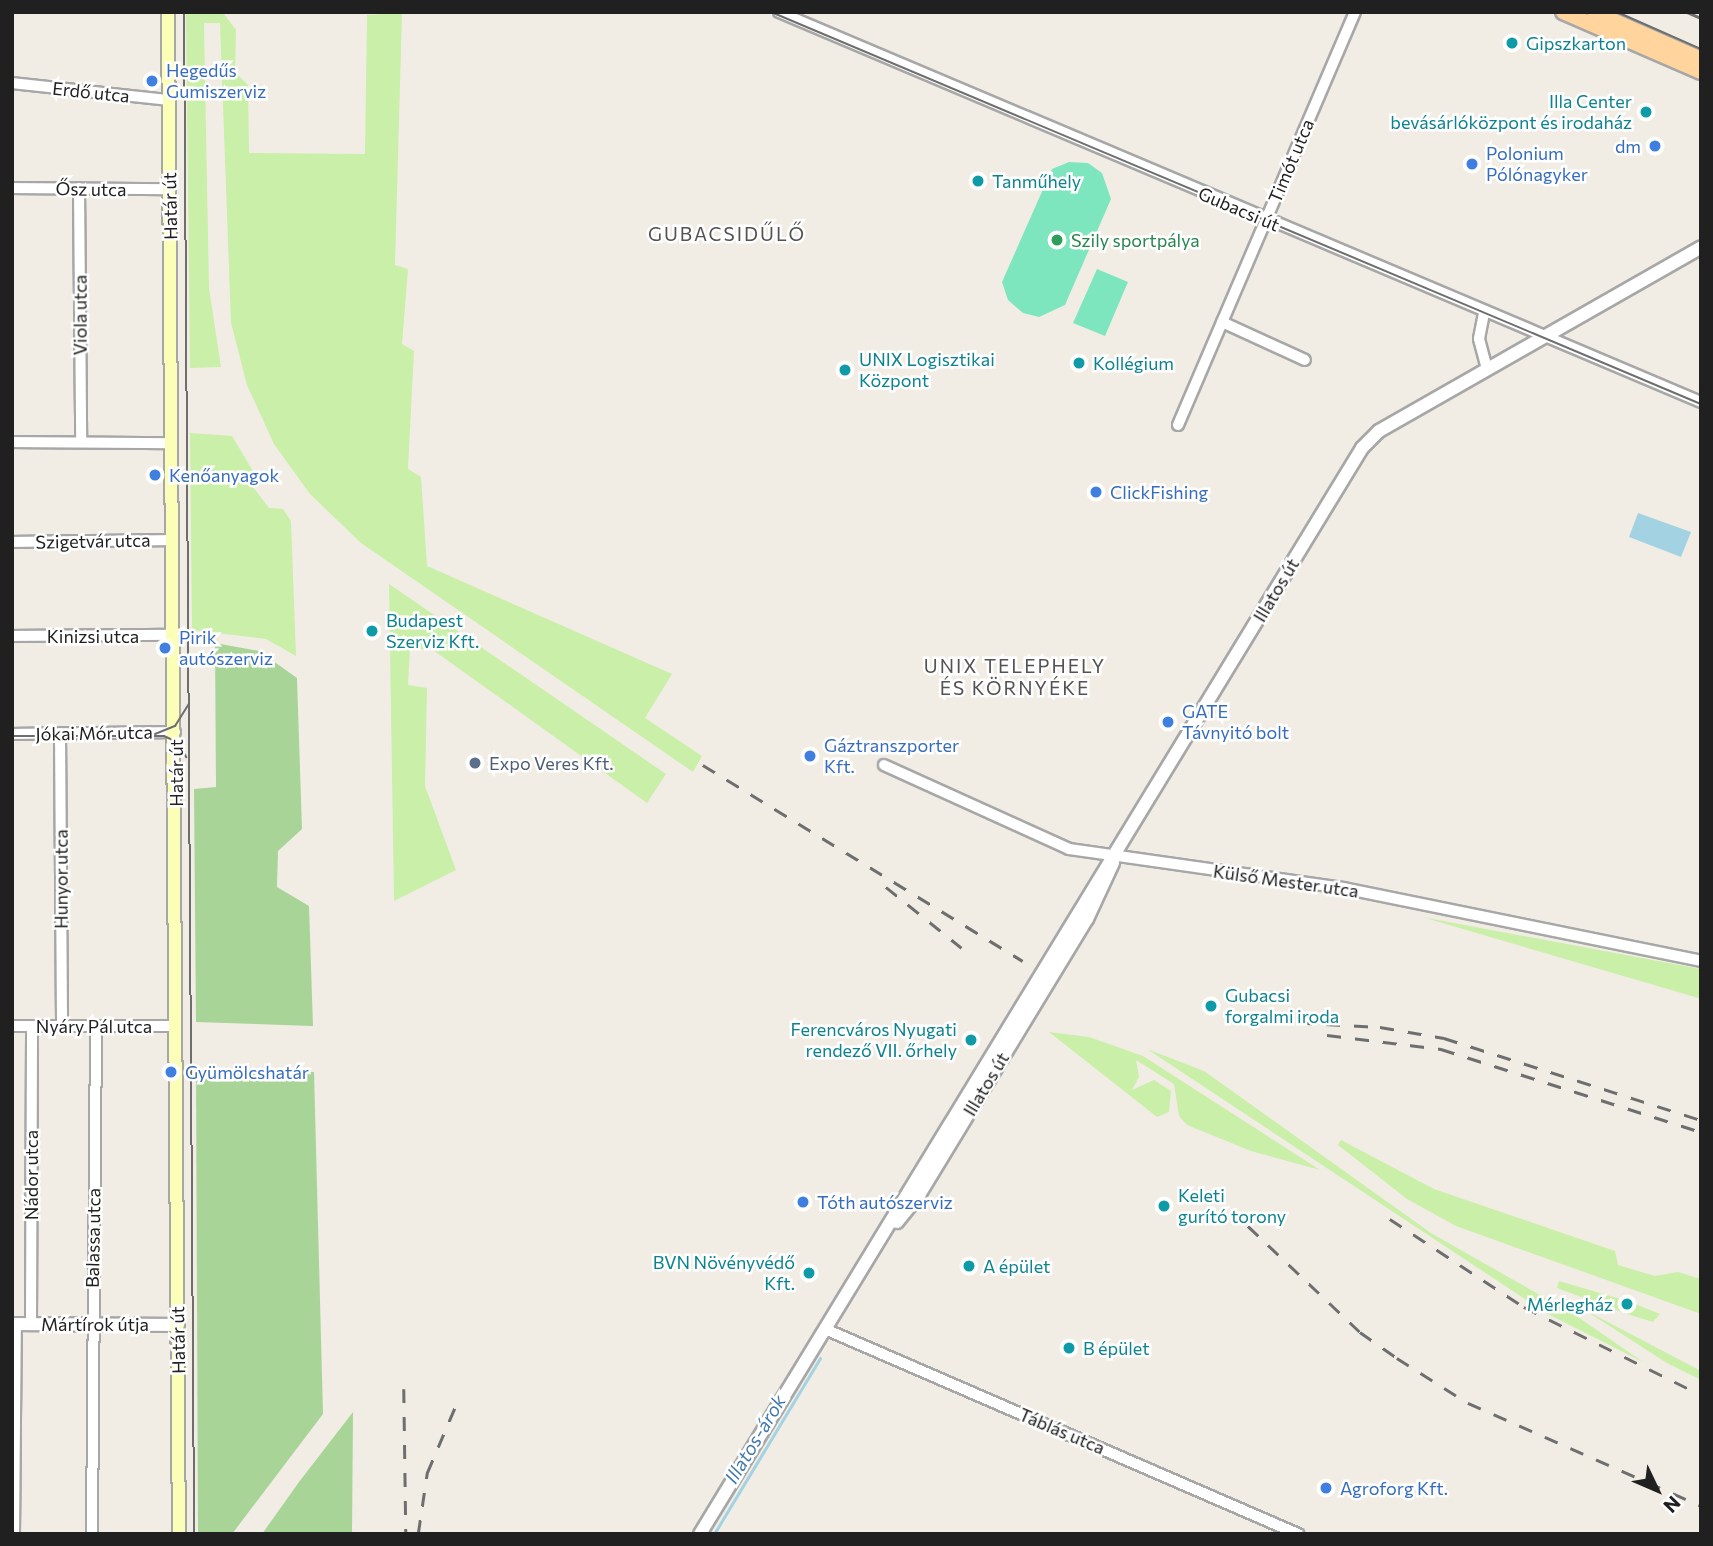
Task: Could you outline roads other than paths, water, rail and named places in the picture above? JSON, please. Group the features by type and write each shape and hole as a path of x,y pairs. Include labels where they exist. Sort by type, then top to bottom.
{"main road":[{"name":"Határ út","path":"168,12 179,1534"},
{"path":"1563,12 1701,72"},
{"path":"1594,12 1701,59"}],"street":[{"name":"Gubacsi út","path":"779,12 1265,221 1701,402"},
{"name":"Timót utca","path":"1178,425 1355,12"},
{"name":"Erdő utca","path":"12,83 169,100"},
{"name":"Ősz utca","path":"12,188 170,189"},
{"name":"Viola utca","path":"79,188 81,442"},
{"name":"Illatos út","path":"700,1534 889,1230 1362,448 1380,431 1701,247"},
{"path":"1484,313 1479,339 1487,369"},
{"path":"1222,322 1305,360"},
{"path":"12,443 172,443"},
{"name":"Szigetvár utca","path":"12,542 173,540"},
{"name":"Kinizsi utca","path":"12,636 173,635"},
{"name":"Jókai Mór utca","path":"12,734 175,732"},
{"name":"Hunyor utca","path":"60,733 62,1026"},
{"name":"Külső Mester utca","path":"884,765 1069,849 1114,860 1343,888 1701,961"},
{"name":"Nyáry Pál utca","path":"12,1026 176,1026"},
{"name":"Nádor utca","path":"31,1324 32,1026"},
{"name":"Balassa utca","path":"92,1534 96,1027"},
{"path":"14,1324 14,1534"},
{"name":"Mártírok útja","path":"14,1324 178,1325"},
{"name":"Táblás utca","path":"825,1329 1298,1534"}],"water":[{"path":"1638,513 1691,532 1681,557 1629,537"}],"waterway":[{"name":"Illatos-árok","path":"714,1534 820,1358"}],"tram line":[{"path":"184,12 194,1534"},
{"path":"771,12 1701,404"},
{"path":"1617,12 1701,49"},
{"path":"155,734 175,726 189,704"},
{"path":"12,736 164,736 179,743 186,757"}],"railway":[{"path":"1687,12 1701,18"},
{"path":"703,765 1023,961"},
{"path":"886,887 962,948"},
{"path":"1270,1021 1380,1027 1444,1038 1701,1120"},
{"path":"1327,1035 1441,1049 1701,1132"},
{"path":"1390,1219 1524,1307 1701,1395"},
{"path":"1248,1226 1360,1332 1468,1403 1701,1506"},
{"path":"404,1389 406,1534"},
{"path":"418,1534 427,1473 455,1407"}],"place":[{"name":"Gipszkarton","path":"1512,43"},
{"name":"Hegedűs Gumiszerviz","path":"152,81"},
{"name":"Illa Center bevásárlóközpont és irodaház","path":"1646,112"},
{"name":"dm","path":"1655,146"},
{"name":"Polonium Pólónagyker","path":"1472,164"},
{"name":"Tanműhely","path":"978,181"},
{"name":"Szily sportpálya","path":"1057,240"},
{"name":"Kollégium","path":"1079,363"},
{"name":"UNIX Logisztikai Központ","path":"845,370"},
{"name":"Kenőanyagok","path":"155,475"},
{"name":"ClickFishing","path":"1096,492"},
{"name":"Budapest Szerviz Kft.","path":"372,631"},
{"name":"Pirik autószerviz","path":"165,648"},
{"name":"GATE Távnyitó bolt","path":"1168,722"},
{"name":"Gáztranszporter Kft.","path":"810,756"},
{"name":"Expo Veres Kft.","path":"475,763"},
{"name":"Gubacsi forgalmi iroda","path":"1211,1006"},
{"name":"Ferencváros Nyugati rendező VII. őrhely","path":"971,1040"},
{"name":"Gyümölcshatár","path":"171,1072"},
{"name":"Tóth autószerviz","path":"803,1202"},
{"name":"Keleti gurító torony","path":"1164,1206"},
{"name":"A épület","path":"969,1266"},
{"name":"BVN Növényvédő Kft.","path":"809,1273"},
{"name":"Mérlegház","path":"1627,1304"},
{"name":"B épület","path":"1069,1348"},
{"name":"Agroforg Kft.","path":"1326,1488"}],"district":[{"name":"GUBACSIDŰLŐ","path":"727,234"},
{"name":"UNIX TELEPHELY ÉS KÖRNYÉKE","path":"1015,677"}]}
